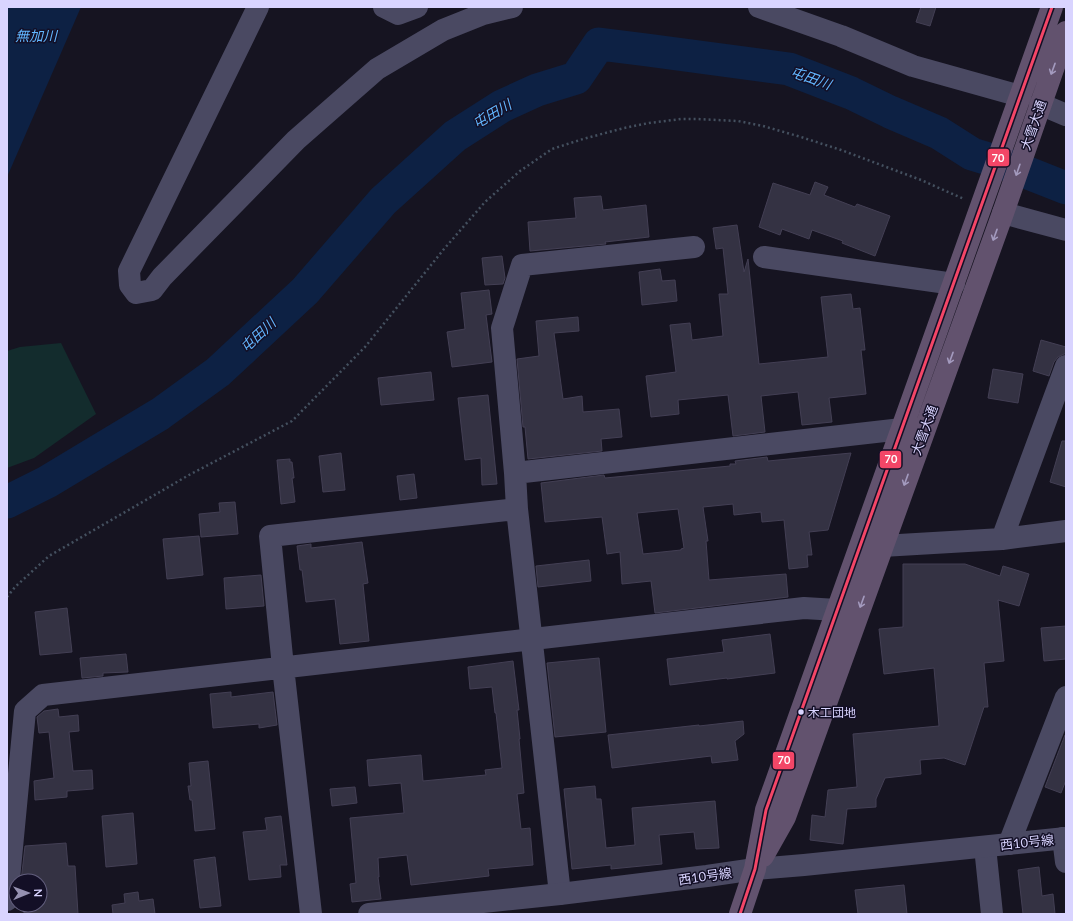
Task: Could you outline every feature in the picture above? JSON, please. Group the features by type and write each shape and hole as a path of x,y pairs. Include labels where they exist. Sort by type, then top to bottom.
{"highway":[{"name":"大雪大通","path":"740,914 755,869 766,810 1052,7"},
{"name":"大雪大通","path":"755,869 785,817 1005,206 1066,32"}],"street":[{"path":"258,7 129,271 130,285 136,293 152,290 167,272 296,140 377,69 443,30 483,14 512,7"},
{"path":"384,7 398,14 417,7"},
{"path":"759,7 841,36 913,66 1017,104"},
{"path":"1038,112 1066,115"},
{"path":"1005,206 1066,230"},
{"path":"560,894 517,509 502,328 522,265 694,247"},
{"path":"764,257 954,284"},
{"path":"1002,539 1066,366"},
{"path":"515,473 902,429"},
{"path":"311,914 283,668 270,536 517,509"},
{"path":"882,546 1002,539 1066,531"},
{"path":"7,900 25,711 43,694 804,608 837,610"},
{"path":"1009,844 1066,697"},
{"path":"1065,838 1066,862"},
{"name":"西10号線","path":"369,914 560,894 755,869 1065,838"},
{"path":"985,847 992,914"}],"path":[{"path":"7,597 15,587 49,556 189,475 292,421 365,347 444,249 485,202 520,171 552,149 624,128 649,123 698,118 738,121 801,136 921,180 984,199"}],"green space":[{"path":"61,343 96,414 34,458 7,468 7,351 20,347"}],"water":[{"name":"無加川","path":"7,7 81,7 7,177"}],"building":[{"path":"921,7 936,7 930,26 916,22"},
{"path":"815,182 828,187 824,195 855,207 857,204 890,216 875,256 842,243 843,241 812,230 809,239 782,229 780,235 759,227 773,183 810,195"},
{"path":"601,196 603,210 646,205 649,237 605,242 606,244 530,251 528,222 576,218 574,198"},
{"path":"737,225 744,272 748,259 759,364 828,357 821,297 851,294 853,309 860,308 865,350 861,350 866,394 829,398 832,422 802,425 798,392 761,396 765,432 733,436 728,395 678,400 679,414 651,417 646,376 676,372 670,325 690,323 692,340 723,336 719,294 728,294 723,248 716,249 713,228"},
{"path":"502,256 505,278 503,284 485,285 482,258"},
{"path":"660,269 662,281 675,280 677,301 642,305 639,272"},
{"path":"489,290 492,314 486,315 492,362 452,367 447,332 465,329 461,293"},
{"path":"578,317 579,331 554,333 563,399 582,396 583,412 619,409 622,437 601,439 602,451 528,459 525,427 523,427 517,359 539,356 536,321"},
{"path":"1041,340 1066,347 1066,354 1058,357 1054,362 1049,376 1033,371"},
{"path":"993,369 1023,374 1018,403 988,398"},
{"path":"431,372 434,400 381,405 378,378"},
{"path":"488,395 497,484 482,485 481,458 465,460 458,398"},
{"path":"1062,441 1066,441 1066,487 1050,482"},
{"path":"341,453 345,490 323,492 319,456"},
{"path":"851,453 828,530 809,532 812,555 807,555 808,567 789,569 784,520 762,522 761,512 734,515 733,504 703,507 708,541 706,541 709,580 786,574 788,597 655,613 651,581 622,584 620,552 607,554 602,517 545,522 541,483 604,475 605,478 730,466 730,464 736,464 735,461 767,457 768,461","holes":["678,509 684,548 681,550 643,554 637,513"]},
{"path":"290,459 290,462 292,462 294,478 292,478 295,502 281,504 277,460"},
{"path":"414,474 417,498 400,500 397,476"},
{"path":"235,502 238,534 201,537 199,514 220,512 219,503"},
{"path":"199,536 203,575 167,579 163,539"},
{"path":"362,542 368,583 363,584 369,641 340,644 335,599 306,602 297,546 311,544 311,548"},
{"path":"589,560 591,581 538,587 536,566"},
{"path":"903,564 965,564 1000,576 1003,566 1029,574 1019,606 998,600 1004,661 984,663 988,707 984,707 965,765 944,758 920,760 921,774 885,778 876,799 876,807 847,809 843,844 810,840 812,815 825,817 828,790 857,787 853,734 939,726 934,668 884,674 879,629 903,627"},
{"path":"261,575 264,606 226,609 224,578"},
{"path":"67,608 72,652 40,655 35,612"},
{"path":"1066,626 1066,659 1044,661 1041,628"},
{"path":"770,634 775,673 670,685 667,659 724,652 722,640"},
{"path":"126,654 128,672 103,673 103,676 82,678 80,658"},
{"path":"599,658 606,732 555,737 547,663"},
{"path":"513,661 519,710 517,710 524,793 517,794 521,829 530,828 533,865 488,869 489,876 411,885 407,855 378,858 378,877 381,899 352,902 350,884 356,883 350,818 404,813 401,783 369,786 367,760 421,755 423,781 486,775 485,770 502,768 492,687 470,689 468,667"},
{"path":"231,692 231,697 273,692 277,725 259,728 259,724 213,728 210,694"},
{"path":"58,709 59,717 78,715 79,731 69,732 73,771 92,770 93,789 67,791 67,797 35,800 34,781 54,778 49,732 39,733 37,717 44,711"},
{"path":"743,721 744,734 735,741 738,760 712,763 711,756 612,768 608,735"},
{"path":"1065,735 1066,780 1061,793 1045,787"},
{"path":"208,761 215,829 195,831 192,800 190,800 188,786 191,786 189,763"},
{"path":"595,786 596,799 601,799 606,848 635,845 632,808 715,801 719,848 696,849 694,832 659,835 662,864 611,869 611,865 572,869 564,789"},
{"path":"355,787 357,803 332,806 330,789"},
{"path":"133,813 137,864 106,867 102,816"},
{"path":"281,816 287,865 280,865 281,877 249,880 243,832 267,830 265,818"},
{"path":"66,843 68,866 75,866 78,914 24,914 48,913 48,873 22,873 25,846"},
{"path":"215,857 221,906 200,908 194,860"},
{"path":"1039,867 1042,896 1053,894 1055,914 1023,914 1018,870"},
{"path":"904,885 907,914 858,914 855,890"},
{"path":"138,892 139,901 153,899 155,914 113,914 112,905 125,903 124,894"}],"waterway":[{"name":"屯田川","path":"7,502 47,482 160,414 218,372 305,291 383,201 455,136 502,106 537,90 576,78 599,44 789,69 851,93 939,133 972,154 1008,165 1066,188"}],"transit line":[{"name":"70","path":"740,914 755,869 766,810 1052,7"}],"place":[{"name":"木工団地","path":"801,712"}]}
